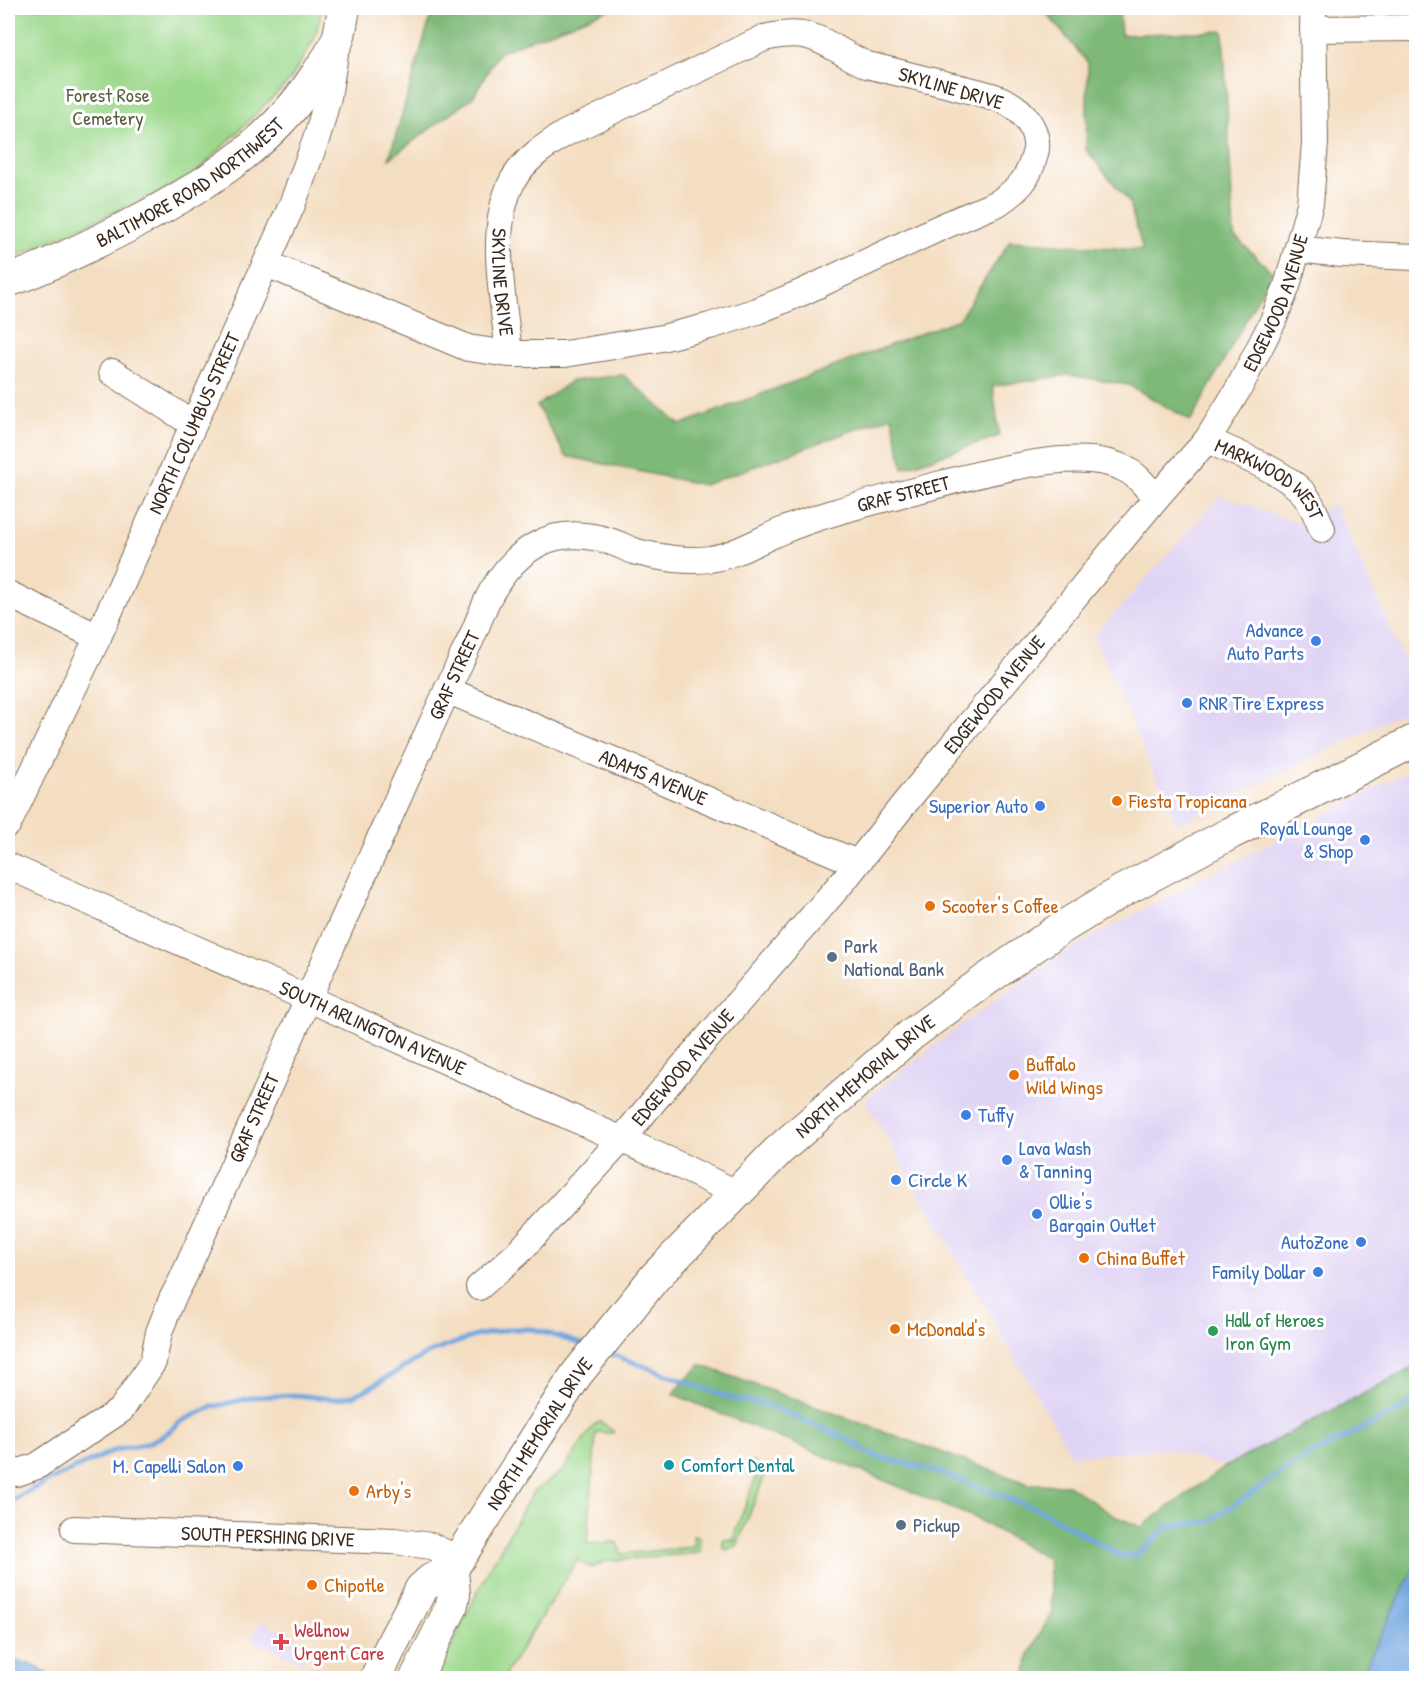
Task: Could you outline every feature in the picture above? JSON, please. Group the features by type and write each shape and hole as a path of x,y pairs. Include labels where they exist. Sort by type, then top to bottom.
{"main road":[{"name":"NORTH COLUMBUS STREET","path":"338,39 344,8"},
{"name":"BALTIMORE ROAD NORTHWEST","path":"8,281 41,269 176,201 239,159 294,107 323,66 338,39"},
{"name":"NORTH MEMORIAL DRIVE","path":"376,1678 421,1589 455,1564 576,1375 655,1277 778,1150 912,1034 1058,930 1120,892 1210,843 1416,740"},
{"path":"416,1678 451,1608 454,1595 455,1564"}],"street":[{"path":"1313,18 1416,28"},
{"name":"EDGEWOOD AVENUE","path":"479,1287 517,1254 622,1139 857,863 1156,498 1207,440 1257,354 1287,286 1310,204 1315,143 1313,18"},
{"name":"SKYLINE DRIVE","path":"267,264 468,348 509,354 566,354 662,338 758,311 998,203 1017,190 1030,172 1037,148 1036,138 1030,124 1012,105 990,96 867,65 817,38 801,33 785,33 764,38 564,134 544,146 526,162 513,181 500,224 499,248 509,354"},
{"name":"NORTH COLUMBUS STREET","path":"8,824 98,637 292,205 318,134 328,97 338,39"},
{"path":"1298,249 1342,254 1416,257"},
{"path":"112,372 194,424"},
{"name":"MARKWOOD WEST","path":"1207,440 1263,466 1292,483 1304,493 1322,529"},
{"name":"GRAF STREET","path":"8,1471 17,1473 37,1466 121,1410 153,1362 159,1332 172,1299 489,596 502,575 518,557 539,543 563,536 588,535 635,552 660,557 709,559 733,553 779,532 874,501 971,476 1044,461 1106,462 1125,469 1140,479 1156,498"},
{"path":"8,594 98,637"},
{"name":"ADAMS AVENUE","path":"447,690 857,863"},
{"name":"SOUTH ARLINGTON AVENUE","path":"8,866 622,1139 736,1193"},
{"name":"SOUTH PERSHING DRIVE","path":"74,1529 394,1541 431,1546 455,1564"}],"shaded area":[{"path":"1220,496 1299,522 1335,504 1416,686 1416,706 1177,825 1094,636"},
{"path":"1416,767 1416,1366 1225,1467 1168,1449 1072,1456 865,1100 966,1021 1047,964 1099,933"},
{"name":"Wellnow Urgent Care","path":"260,1621 310,1643 302,1662 252,1640"}],"green space":[{"name":"Forest Rose Cemetery","path":"8,8 322,8 315,38 290,80 191,178 8,260"},
{"path":"433,8 612,8 499,52 473,97 389,159"},
{"path":"1042,8 1119,8 1121,35 1223,31 1234,236 1272,272 1191,421 1129,385 1068,375 993,386 999,436 903,468 892,416 704,485 566,456 537,406 571,381 623,375 680,425 959,319 1010,241 1143,250 1129,202 1086,150 1088,63"},
{"path":"700,1365 1029,1484 1068,1485 1114,1516 1141,1527 1225,1467 1416,1366 1416,1671 1413,1678 1026,1678 1028,1656 1052,1612 1048,1559 973,1517 673,1394"},
{"path":"601,1422 613,1433 596,1432 587,1544 616,1542 621,1554 694,1547 693,1536 695,1535 699,1537 700,1551 605,1561 592,1568 577,1560 503,1678 435,1678 490,1567 533,1492 562,1472 592,1428"},
{"path":"751,1462 764,1468 766,1472 737,1546 726,1550 723,1548 723,1540 734,1541 759,1469 750,1465"}],"water":[{"path":"1416,1564 1416,1660 1408,1678 1361,1678 1363,1671"},
{"path":"8,1657 18,1662 30,1663 54,1678 8,1678"}],"waterway":[{"path":"8,1500 13,1500 115,1450 145,1444 163,1436 182,1421 212,1407 254,1397 295,1395 334,1399 353,1396 428,1353 475,1336 510,1329 533,1329 585,1345"},
{"path":"608,1353 733,1399 762,1403 847,1439 872,1455 938,1472 1042,1511 1119,1555 1136,1556 1168,1526 1208,1522 1308,1456 1400,1410 1416,1397"}],"place":[{"name":"Advance Auto Parts","path":"1316,641"},
{"name":"RNR Tire Express","path":"1187,703"},
{"name":"Fiesta Tropicana","path":"1117,801"},
{"name":"Superior Auto","path":"1040,806"},
{"name":"Royal Lounge & Shop","path":"1365,840"},
{"name":"Scooter's Coffee","path":"930,906"},
{"name":"Park National Bank","path":"832,957"},
{"name":"Buffalo Wild Wings","path":"1014,1075"},
{"name":"Tuffy","path":"966,1115"},
{"name":"Lava Wash & Tanning","path":"1007,1160"},
{"name":"Circle K","path":"896,1180"},
{"name":"Ollie's Bargain Outlet","path":"1037,1214"},
{"name":"AutoZone","path":"1361,1242"},
{"name":"China Buffet","path":"1084,1258"},
{"name":"Family Dollar","path":"1318,1272"},
{"name":"McDonald's","path":"895,1329"},
{"name":"Hall of Heroes Iron Gym","path":"1213,1331"},
{"name":"Comfort Dental","path":"669,1465"},
{"name":"M. Capelli Salon","path":"238,1466"},
{"name":"Arby's","path":"354,1491"},
{"name":"Pickup","path":"901,1525"},
{"name":"Chipotle","path":"312,1585"},
{"name":"Wellnow Urgent Care","path":"281,1642"}]}
